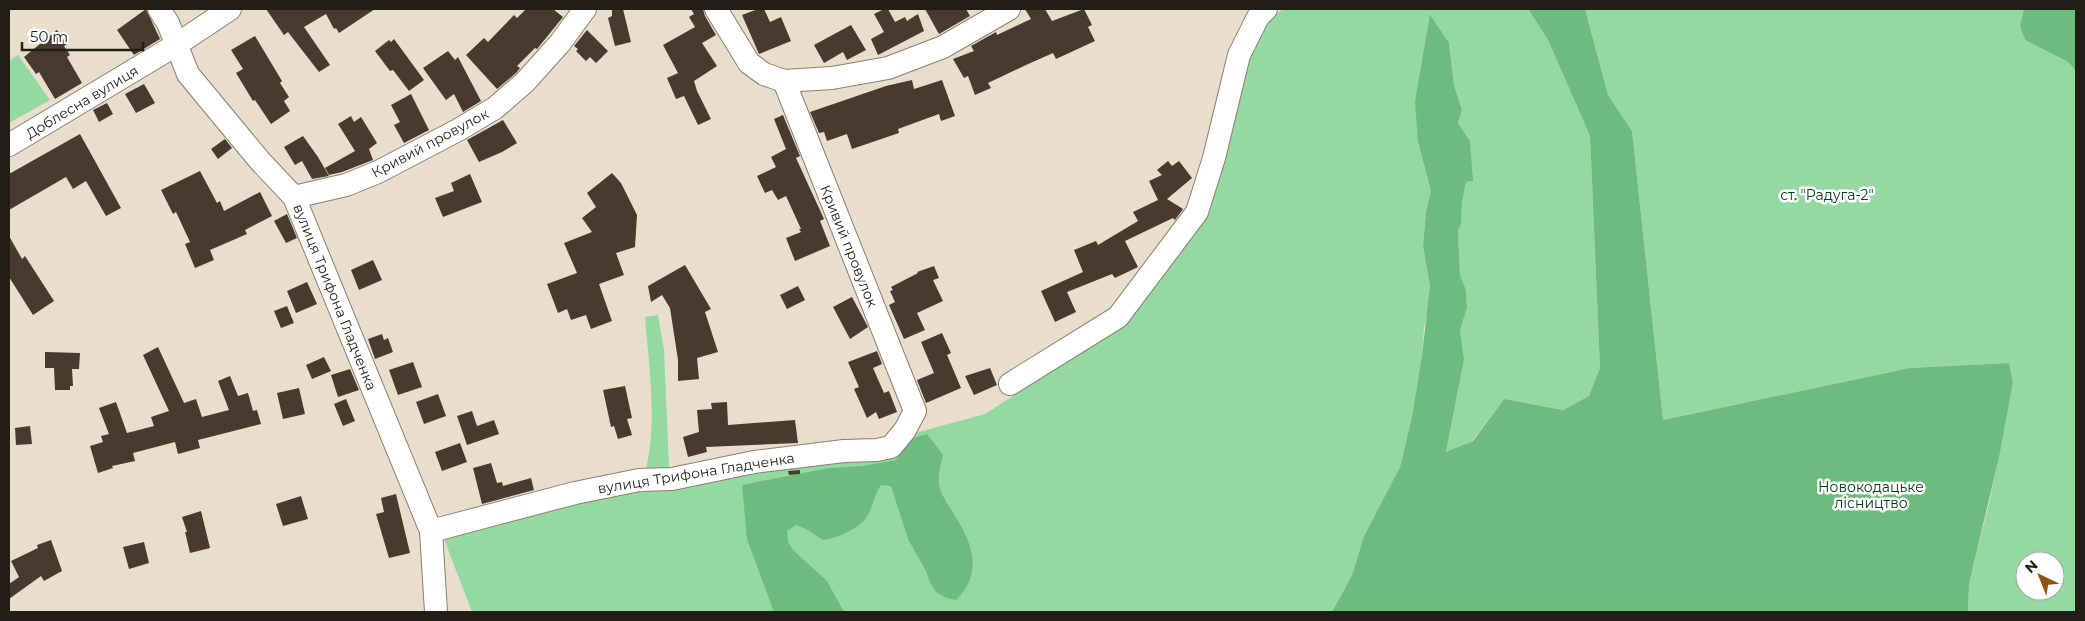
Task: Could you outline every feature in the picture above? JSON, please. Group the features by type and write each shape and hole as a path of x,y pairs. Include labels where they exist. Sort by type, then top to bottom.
{"street":[{"name":"вулиця Трифона Гладченка","path":"159,9 168,23 188,74 260,162 294,197 431,531 436,612"},
{"name":"Доблесна вулиця","path":"9,146 176,45 230,9"},
{"name":"Кривий провулок","path":"294,197 346,184 378,172 458,130 495,108 525,82 560,43 585,9"},
{"path":"716,9 749,63 764,74 784,81 832,78 888,68 943,47 1010,9"},
{"path":"1010,384 1118,317 1197,212 1214,158 1239,55 1258,17 1266,9"},
{"name":"Кривий провулок","path":"784,81 915,410"},
{"name":"вулиця Трифона Гладченка","path":"431,531 575,493 639,480 672,479 754,462 891,447 905,430 915,410"}],"green space":[{"path":"1283,9 1528,9 1548,40 1590,136 1600,368 1589,396 1563,410 1504,399 1472,441 1446,453 1464,360 1460,330 1467,308 1466,290 1460,275 1458,231 1461,224 1466,182 1472,181 1470,141 1458,123 1462,108 1454,85 1449,43 1418,142 1431,191 1426,211 1423,246 1430,286 1429,308 1424,327 1422,355 1412,417 1400,467 1364,536 1352,575 1332,612 472,612 442,534 577,498 908,435 985,414 1124,325 1203,216 1249,49 1273,17"},
{"name":"Новокодацьке лісництво","path":"1528,9 1585,9 1608,95 1632,131 1663,420 1910,368 2009,363 2013,382 1999,457 1969,584 1968,612 1332,612 1352,575 1364,536 1400,467 1412,417 1430,286 1423,246 1426,211 1431,191 1418,142 1415,101 1430,15 1449,43 1454,85 1462,109 1458,123 1470,141 1473,181 1466,182 1461,224 1458,231 1460,275 1466,290 1467,308 1460,330 1464,360 1446,452 1473,441 1504,399 1563,410 1589,396 1600,368 1590,136 1548,40"},
{"name":"ст. \"Радуга-2\"","path":"1585,9 2024,9 2020,26 2025,40 2068,62 2076,71 2076,612 1968,612 1969,584 1990,499 2013,382 2009,363 1910,368 1663,420 1632,131 1608,95"},
{"path":"2024,9 2076,9 2076,71 2068,62 2025,40 2020,26"},
{"path":"18,55 50,100 9,123 9,61"},
{"path":"658,315 664,350 669,471 645,473 649,454 652,416 645,317"},
{"path":"927,434 943,455 939,474 940,489 967,537 972,559 970,580 956,600 946,598 936,592 930,583 927,573 908,539 891,486 881,485 868,515 860,525 848,532 823,540 796,525 787,531 788,542 793,550 827,581 844,612 774,612 747,539 742,485 829,468 863,466 896,460 910,439"}],"building":[{"path":"146,9 160,39 134,55 117,30"},
{"path":"266,9 375,9 339,33 336,28 334,29 326,14 304,27 330,65 319,72 288,32 284,35"},
{"path":"526,9 553,9 563,17 537,49 535,48 517,66 520,68 516,73 497,89 466,55 484,38 488,42 514,15 517,18"},
{"path":"612,9 623,9 631,42 615,46 608,18 612,16"},
{"path":"691,9 703,9 716,35 702,43 717,66 694,81 711,119 698,125 684,96 676,99 667,78 678,73 663,45 695,27 689,17 694,14"},
{"path":"758,9 764,9 770,22 781,17 791,41 759,54 742,15"},
{"path":"888,9 895,22 905,17 907,21 918,14 924,31 878,55 871,39 884,32 874,14"},
{"path":"925,9 966,9 970,16 939,34"},
{"path":"1025,9 1045,9 1052,21 1084,9 1092,25 1088,27 1095,41 1056,59 1053,53 1026,65 988,83 991,88 975,95 968,76 964,78 953,59 974,51 971,46 996,32 997,35 1031,19"},
{"path":"851,25 866,50 847,60 843,52 824,63 814,45"},
{"path":"57,30 67,44 64,46 70,55 67,57 82,83 55,99 39,72 36,74 24,57"},
{"path":"587,30 608,51 596,63 590,57 586,61 576,51 578,49 574,46"},
{"path":"255,36 282,81 280,83 289,97 284,101 290,111 271,124 255,100 253,101 236,73 243,69 231,50"},
{"path":"394,39 424,80 409,91 393,70 390,71 375,51 389,40 391,42"},
{"path":"448,51 455,60 458,57 481,101 463,112 454,94 446,100 423,68"},
{"path":"912,80 914,89 942,80 955,116 941,121 939,114 898,129 899,133 852,149 847,134 827,141 824,132 819,133 810,112 886,86"},
{"path":"144,84 155,103 136,113 125,94"},
{"path":"411,94 429,130 404,143 394,125 400,122 391,105"},
{"path":"107,103 113,114 99,122 93,110"},
{"path":"783,115 800,156 796,158 824,219 820,221 830,246 795,261 786,238 801,232 799,229 801,229 786,196 778,200 772,190 765,193 757,176 776,167 771,157 786,149 774,119"},
{"path":"351,116 354,122 361,117 377,143 369,149 373,160 329,175 325,168 355,151 338,124"},
{"path":"503,120 517,143 479,162 467,140"},
{"path":"80,134 121,208 106,216 86,181 73,189 66,177 9,210 9,174"},
{"path":"303,136 329,176 312,179 302,161 295,165 284,147"},
{"path":"225,139 232,148 218,159 211,149"},
{"path":"1168,161 1172,166 1179,161 1192,178 1167,199 1183,209 1175,220 1173,218 1125,241 1138,267 1115,278 1112,274 1067,292 1076,312 1055,322 1041,291 1083,272 1074,250 1096,241 1098,245 1138,221 1133,212 1158,200 1149,181 1162,175 1157,170"},
{"path":"200,171 217,203 220,201 224,211 260,192 272,216 245,230 247,234 210,250 214,260 195,268 185,244 190,242 176,212 173,214 161,190"},
{"path":"612,173 621,183 637,215 635,247 616,253 624,275 599,284 612,321 591,329 586,315 571,320 567,309 558,313 547,284 577,273 564,243 592,232 582,218 596,207 587,193"},
{"path":"470,174 482,202 443,217 435,198 454,191 451,183"},
{"path":"287,214 297,238 286,243 274,221"},
{"path":"9,236 22,259 25,256 54,301 33,315 9,277"},
{"path":"373,260 382,280 359,290 351,270"},
{"path":"685,265 711,309 705,312 718,352 697,358 699,379 678,381 678,360 670,308 662,295 651,302 648,286"},
{"path":"934,266 939,278 933,280 943,301 917,313 925,330 904,339 889,305 895,302 890,291 893,290 891,287 917,272"},
{"path":"307,282 317,304 296,313 287,291"},
{"path":"798,286 805,300 787,309 780,295"},
{"path":"852,297 868,327 850,339 833,307"},
{"path":"287,306 294,323 281,328 274,311"},
{"path":"942,333 951,353 947,355 961,388 926,403 917,380 934,373 921,342"},
{"path":"382,334 384,340 388,338 393,352 375,359 368,339"},
{"path":"158,347 184,403 196,399 202,417 229,410 218,381 230,376 238,396 248,393 253,411 257,410 261,424 198,440 200,448 178,454 175,442 133,453 135,461 112,466 113,468 98,473 90,446 103,442 101,436 109,434 99,408 116,402 127,433 154,426 151,417 169,411 143,355"},
{"path":"877,351 882,364 873,368 884,393 889,391 897,412 879,419 876,412 867,418 854,389 859,387 848,362"},
{"path":"45,352 80,353 79,369 72,369 73,386 70,386 70,390 55,390 54,368 45,368"},
{"path":"324,357 331,371 312,379 306,365"},
{"path":"413,362 422,387 398,395 389,370"},
{"path":"990,368 997,385 974,395 965,376"},
{"path":"350,369 359,390 338,397 331,375"},
{"path":"625,386 632,418 627,419 632,435 618,439 614,426 611,427 603,390"},
{"path":"299,388 305,414 283,419 277,393"},
{"path":"438,394 446,416 424,424 416,402"},
{"path":"346,399 355,421 343,426 334,404"},
{"path":"727,402 728,425 795,420 798,443 706,447 707,452 688,457 683,437 699,432 697,410 712,409 711,403"},
{"path":"472,411 477,426 494,420 499,434 467,445 457,416"},
{"path":"30,426 32,444 16,445 15,428"},
{"path":"460,443 467,462 442,471 435,452"},
{"path":"491,463 497,483 502,482 503,486 531,478 534,490 482,504 473,468"},
{"path":"800,470 800,474 789,475 788,471"},
{"path":"396,494 410,553 389,558 376,514 384,512 381,498"},
{"path":"301,496 308,519 283,526 276,504"},
{"path":"201,511 210,548 190,553 185,532 187,532 182,517"},
{"path":"51,540 62,571 44,581 41,576 9,599 9,584 19,577 11,561 38,548 37,545"},
{"path":"144,542 149,563 129,569 123,547"}]}
